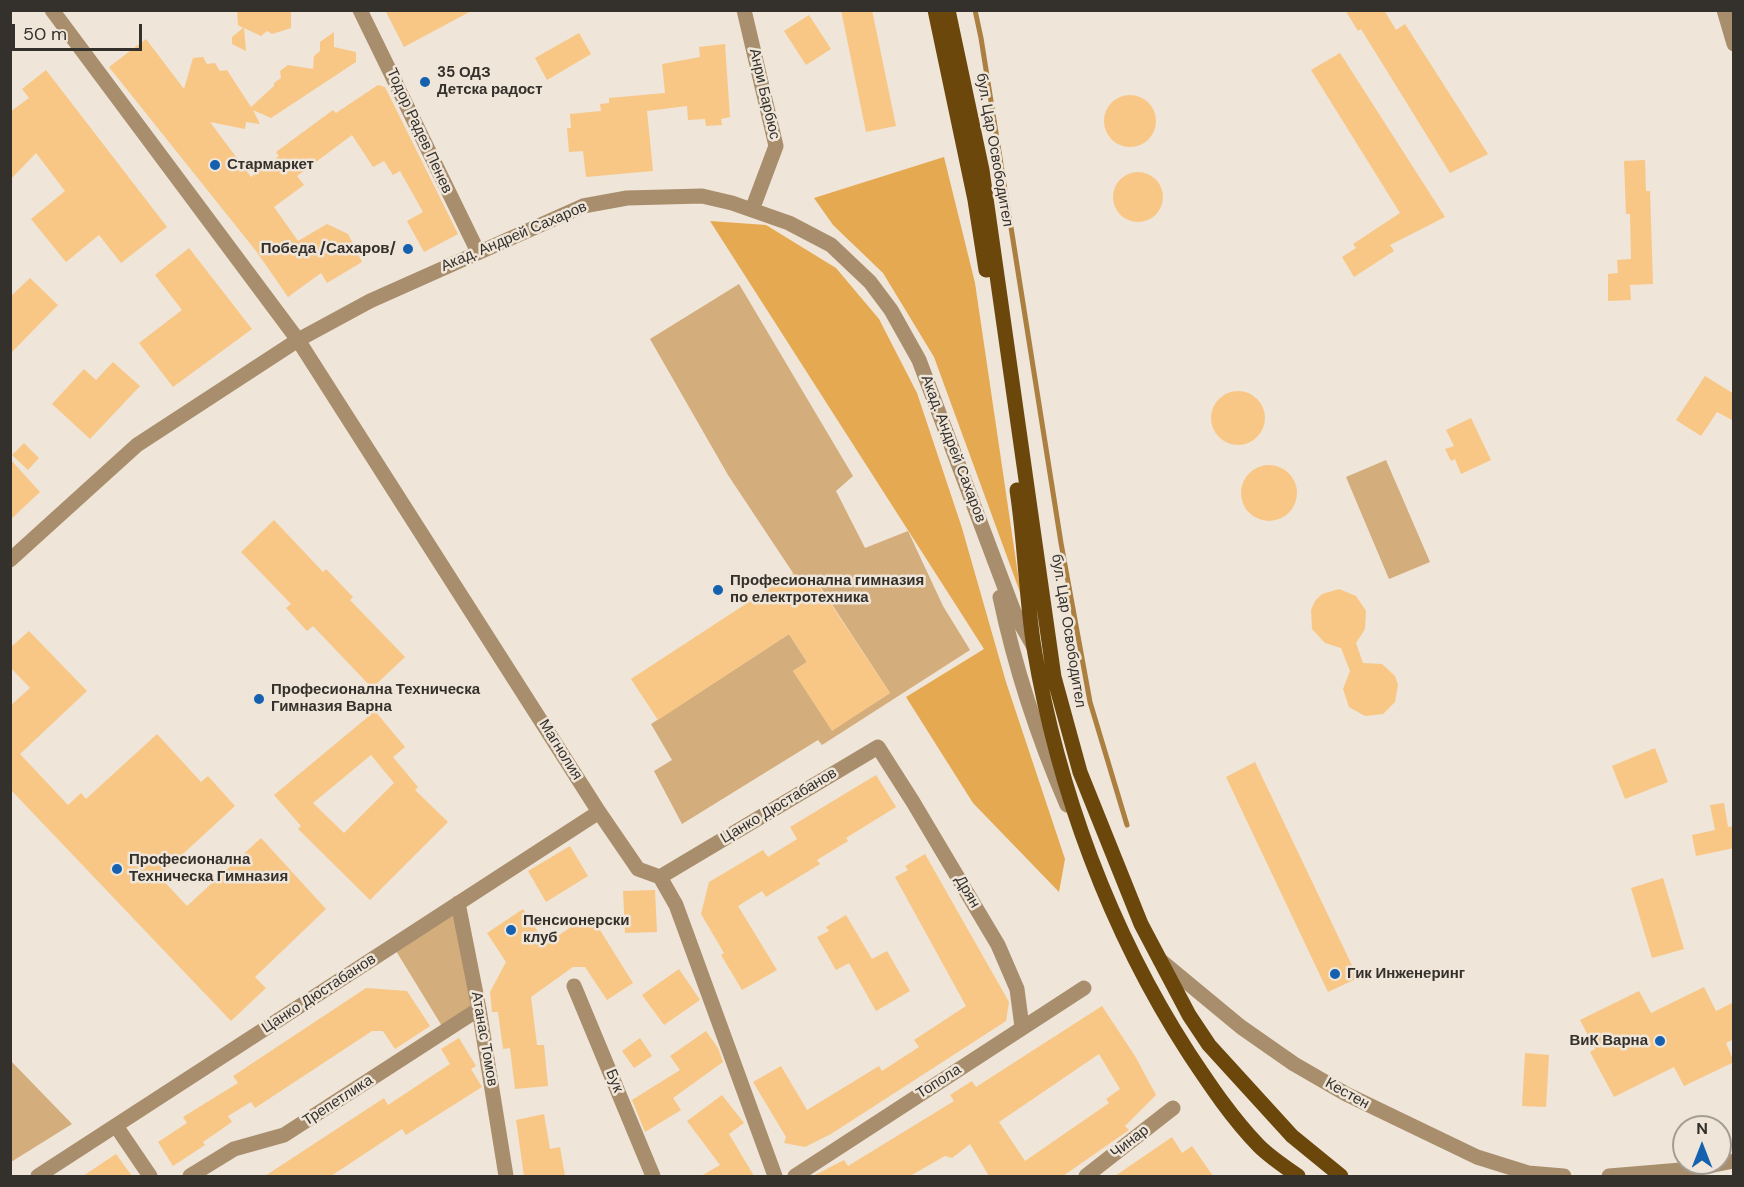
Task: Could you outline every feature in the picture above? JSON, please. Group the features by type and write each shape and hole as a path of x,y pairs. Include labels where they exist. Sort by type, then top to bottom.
{"main road":[{"name":"бул. Цар Освободител","path":"935,10 979,223 1020,505 1034,647 1044,697 1082,838 1137,964 1161,1010 1234,1117 1261,1147 1298,1176"},
{"name":"бул. Цар Освободител","path":"948,10 982,170 1054,677 1080,772 1126,889 1179,999 1209,1045 1292,1136 1341,1176"}],"street":[{"name":"Магнолия","path":"52,10 298,340 599,812 638,869 660,877"},
{"name":"Тодор Радев Пенев","path":"360,10 478,252"},
{"name":"Анри Барбюс","path":"744,10 776,146 752,210"},
{"path":"1724,10 1734,44"},
{"name":"Акад. Андрей Сахаров","path":"10,560 137,445 298,340 370,301 583,206 627,198 702,196 752,210 789,224 831,245 870,282 891,310 919,360 987,541"},
{"path":"987,541 1014,612 1054,677"},
{"path":"987,541 1008,636 1047,759 1082,838"},
{"name":"Цанко Дюстабанов","path":"660,877 878,747 891,765"},
{"name":"Дрян","path":"891,765 998,945 1017,989 1022,1027"},
{"name":"Цанко Дюстабанов","path":"38,1176 599,812"},
{"path":"660,877 676,905 775,1176"},
{"name":"Атанас Томов","path":"458,903 479,1009 506,1176"},
{"name":"Кестен","path":"1157,957 1241,1027 1293,1064 1346,1094 1477,1157 1528,1173 1564,1176"},
{"name":"Бук","path":"574,986 653,1176"},
{"name":"Топола","path":"795,1176 1084,988"},
{"name":"Трепетлика","path":"190,1176 234,1149 284,1135 479,1009"},
{"name":"Чинар","path":"1086,1176 1173,1108"},
{"path":"116,1126 150,1176"},
{"path":"1609,1176 1693,1169 1734,1161"}],"shaded area":[{"path":"944,157 975,283 1021,595 934,357 883,273 833,225 814,198"},
{"path":"710,221 766,225 836,268 879,319 917,393 962,528 1006,682 1065,859 1059,892 973,803 906,697 984,649"},
{"path":"739,284 853,476 836,491 865,548 908,531 943,606 970,650 822,745 818,740 682,824 654,771 672,760 651,724 789,634 807,662 793,671 832,730 890,693 814,577 801,585 728,475 650,339"},
{"path":"1386,460 1430,562 1389,579 1346,477"},
{"path":"458,903 479,1009 445,1031 393,946"},
{"path":"11,1061 72,1124 11,1162"}],"building":[{"path":"237,10 291,10 291,28 272,34 267,31 261,36 244,28 246,51 232,44 232,37 243,28 238,25"},
{"path":"385,10 473,10 404,47"},
{"path":"841,10 872,10 896,126 866,132"},
{"path":"1345,10 1384,10 1396,30 1405,24 1488,154 1450,173 1361,29 1358,31"},
{"path":"809,15 831,49 806,65 784,31"},
{"path":"334,32 334,47 356,52 356,62 271,118 253,110 260,124 246,122 245,129 210,122 251,177 279,156 276,152 333,110 336,113 378,85 385,87 458,234 424,252 407,221 423,212 400,171 393,175 384,161 373,167 352,135 297,176 304,185 274,207 298,241 327,224 348,234 362,262 327,283 321,273 288,297 256,251 109,67 146,39 184,89 193,58 203,57 207,64 215,63 220,71 227,70 251,107 274,86 274,83 281,78 280,71 288,65 313,69 314,56 320,51 320,42"},
{"path":"579,33 591,54 547,80 535,58"},
{"path":"725,44 730,117 721,119 722,125 706,126 705,119 688,120 687,106 647,111 653,171 586,177 583,151 569,152 567,128 571,128 570,114 601,111 600,104 609,103 609,98 665,93 662,64 700,57 699,47"},
{"path":"1340,53 1445,217 1390,245 1394,251 1354,277 1342,257 1356,248 1353,244 1400,213 1311,70"},
{"path":"46,70 167,227 121,263 99,235 66,262 31,219 65,191 36,153 10,180 10,112 29,98 22,89"},
{"path":"1130,95 1140,97 1148,103 1154,111 1156,121 1154,131 1148,139 1140,145 1130,147 1120,145 1112,139 1106,131 1104,121 1106,111 1112,103 1120,97"},
{"path":"1645,160 1646,191 1650,191 1653,284 1630,285 1631,300 1608,301 1608,274 1618,273 1617,260 1631,259 1630,214 1626,214 1624,161"},
{"path":"1138,172 1152,176 1159,183 1163,197 1159,211 1152,218 1138,222 1124,218 1117,211 1113,197 1117,183 1124,176"},
{"path":"189,248 252,329 173,387 139,343 182,310 155,275"},
{"path":"30,278 58,305 10,354 10,297"},
{"path":"113,362 140,386 90,439 52,404 84,369 96,380"},
{"path":"1705,376 1734,394 1734,421 1717,412 1701,436 1676,420"},
{"path":"1233,391 1243,391 1253,395 1261,403 1265,418 1261,433 1253,441 1243,445 1233,445 1223,441 1215,433 1211,423 1211,413 1215,403 1223,395"},
{"path":"1471,418 1491,460 1461,474 1455,459 1451,461 1445,449 1454,446 1446,430"},
{"path":"24,443 39,458 28,470 12,455"},
{"path":"10,459 40,492 10,520"},
{"path":"1269,465 1280,467 1289,473 1295,482 1297,493 1295,504 1289,513 1280,519 1269,521 1258,519 1249,513 1243,504 1241,493 1243,482 1249,473 1258,467"},
{"path":"274,520 323,572 326,569 353,597 350,600 405,657 372,688 313,626 307,631 286,608 291,604 241,552"},
{"path":"793,573 801,585 813,577 890,693 832,731 793,671 807,662 789,634 658,720 631,679"},
{"path":"1339,589 1356,596 1366,611 1365,629 1356,643 1363,663 1382,664 1395,676 1398,685 1395,702 1383,714 1365,716 1349,707 1343,689 1350,671 1341,648 1325,643 1312,629 1311,610 1315,601 1322,594"},
{"path":"29,631 87,691 20,754 68,805 81,793 86,799 157,734 201,782 208,776 235,806 159,876 187,906 261,838 326,909 255,977 266,988 231,1021 10,789 10,706 30,688 10,667 10,648"},
{"path":"375,711 405,747 393,757 418,787 415,790 448,822 370,900 298,829 301,826 274,795","holes":["371,755 394,783 344,833 313,803"]},
{"path":"1655,748 1668,782 1625,799 1612,766"},
{"path":"1255,762 1358,978 1328,992 1226,777"},
{"path":"876,775 896,807 846,838 848,841 817,860 820,864 766,897 762,891 738,906 777,970 742,990 721,955 724,953 701,914 709,882 763,850 768,857 797,839 790,827"},
{"path":"1724,803 1728,827 1734,826 1734,848 1696,856 1692,835 1715,830 1710,805"},
{"path":"570,846 588,876 546,902 528,871"},
{"path":"925,854 1009,1002 1006,1021 831,1134 805,1147 784,1143 786,1137 753,1082 781,1066 807,1110 879,1066 882,1071 919,1047 914,1040 966,1006 895,877 908,870 905,866"},
{"path":"1663,878 1684,949 1652,958 1631,888"},
{"path":"655,890 657,932 625,933 623,891"},
{"path":"523,909 546,944 590,914 633,983 607,1000 585,967 573,967 531,997 537,1045 544,1045 548,1086 515,1089 510,1048 503,1049 498,1012 492,1012 490,992 506,962 487,933"},
{"path":"846,915 872,959 887,951 910,991 876,1011 849,963 836,970 817,937 829,931 826,927"},
{"path":"679,969 700,1000 664,1025 642,995"},
{"name":"ВиК Варна","path":"1704,987 1716,1011 1734,1002 1734,1039 1726,1043 1734,1062 1684,1086 1674,1067 1614,1097 1590,1052 1595,1049 1580,1020 1639,991 1651,1013"},
{"path":"366,988 407,991 430,1026 395,1049 383,1031 372,1031 255,1108 251,1102 228,1116 232,1122 203,1142 205,1145 173,1166 158,1142 187,1123 183,1117 238,1083 233,1076"},
{"path":"1102,1006 1135,1056 1156,1095 1125,1126 1129,1130 1063,1176 989,1176 970,1144 952,1158 945,1156 910,1176 813,1176 844,1160 848,1166 954,1101 950,1095 972,1081 976,1087","holes":["1099,1054 1120,1089 1106,1099 1109,1103 1025,1161 999,1122"]},
{"path":"706,1031 718,1048 723,1062 673,1098 681,1110 645,1132 632,1100 680,1070 670,1056"},
{"path":"459,1038 476,1066 471,1069 482,1087 406,1135 402,1129 331,1176 265,1176 384,1098 388,1105 450,1064 441,1049"},
{"path":"640,1038 652,1056 634,1068 622,1051"},
{"path":"1525,1053 1549,1055 1546,1107 1522,1106"},
{"path":"722,1095 744,1123 729,1134 754,1176 701,1176 720,1165 687,1121"},
{"path":"544,1114 550,1149 560,1147 565,1176 524,1176 516,1120"},
{"path":"1172,1137 1182,1153 1192,1146 1213,1176 1115,1176"},
{"path":"116,1154 132,1176 83,1176"}],"waterway":[{"path":"975,10 1061,543 1090,702 1127,825"}],"place":[{"name":"35 ОДЗ Детска радост","path":"425,82"},
{"name":"Стармаркет","path":"215,165"},
{"name":"Победа /Сахаров/","path":"408,249"},
{"name":"Професионална гимназия по електротехника","path":"718,590"},
{"name":"Професионална Техническа Гимназия Варна","path":"259,699"},
{"name":"Професионална Техническа Гимназия","path":"117,869"},
{"name":"Пенсионерски клуб","path":"511,930"},
{"name":"Гик Инженеринг","path":"1335,974"},
{"name":"ВиК Варна","path":"1660,1041"}]}
